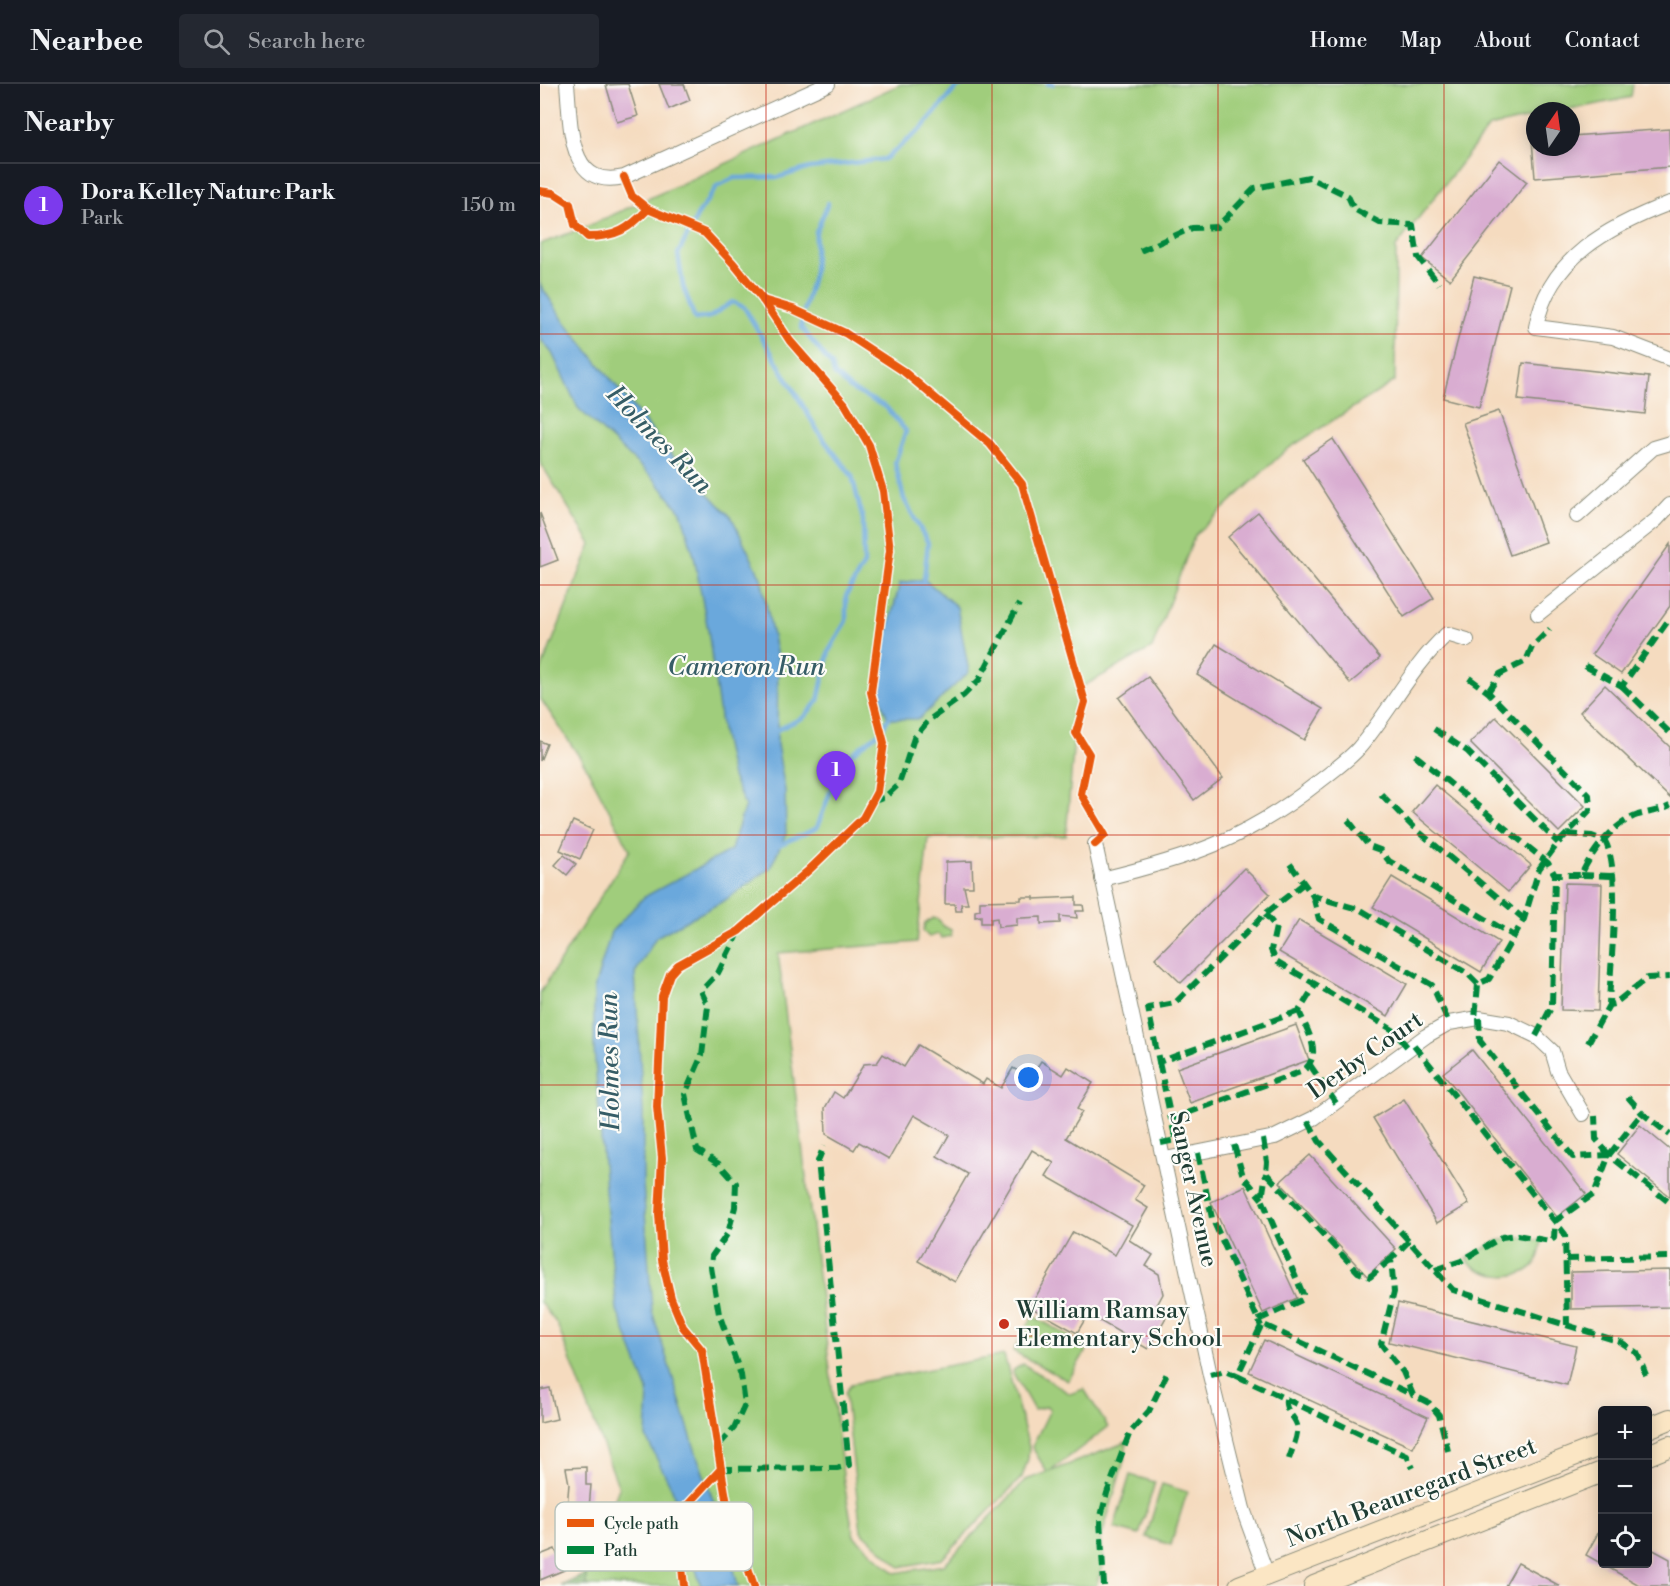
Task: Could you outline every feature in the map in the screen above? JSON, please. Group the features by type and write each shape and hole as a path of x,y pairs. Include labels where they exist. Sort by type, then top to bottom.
{"main road":[{"path":"1652,1426 1670,1419"},
{"path":"1652,1453 1670,1446"},
{"name":"North Beauregard Street","path":"1239,1586 1598,1447"},
{"path":"1314,1586 1598,1475"}],"street":[{"path":"567,84 574,141 580,164 587,172 608,180 624,177 828,84"},
{"path":"1670,202 1619,224 1588,245 1559,271 1540,306 1536,327 1613,337 1670,359"},
{"path":"1577,516 1653,448 1670,443"},
{"path":"1538,614 1656,520 1670,506"},
{"path":"1102,879 1159,865 1220,845 1281,809 1335,770 1358,749 1427,652 1447,634 1467,640"},
{"name":"Sanger Avenue","path":"1095,844 1228,1451 1244,1509 1267,1575"},
{"name":"Derby Court","path":"1165,1159 1275,1137 1314,1118 1426,1036 1449,1023 1479,1018 1509,1023 1536,1036 1552,1051 1558,1071 1582,1114"}],"green space":[{"path":"901,84 1633,84 1631,97 1580,108 1580,102 1526,102 1526,119 1489,127 1396,247 1395,381 1286,450 1195,535 1152,648 1078,689 1066,836 928,838 917,942 778,953 844,1483 854,1536 895,1573 944,1565 1026,1480 1047,1472 1032,1447 1050,1410 1047,1406 1034,1410 1012,1371 1023,1364 1070,1394 1084,1389 1108,1427 1049,1472 1127,1442 1125,1457 1101,1539 1104,1561 1096,1586 586,1586 587,1571 753,1571 753,1502 614,1502 619,1488 557,1324 540,1302 540,993 630,850 585,765 540,698 540,673 591,544 540,462 540,244 586,227"},
{"path":"933,918 951,930 951,936 942,938 938,934 929,937 923,931 925,923"},
{"path":"1517,1237 1542,1241 1537,1262 1520,1274 1510,1276 1490,1274 1472,1265 1466,1259 1497,1241"},
{"path":"1033,1316 1088,1347 1068,1381 1013,1351"},
{"path":"1004,1355 1029,1447 1022,1477 942,1559 900,1567 861,1531 845,1393 851,1384"},
{"path":"1130,1475 1155,1482 1139,1535 1114,1528"},
{"path":"1162,1484 1187,1492 1171,1545 1146,1537"},
{"path":"586,1574 586,1586 561,1586"}],"water":[{"name":"Cameron Run","path":"540,284 562,318 669,452 732,518 761,578 778,661 777,745 785,790 786,834 770,868 727,899 656,937 635,973 643,1111 643,1183 652,1311 714,1502 676,1502 672,1489 646,1437 648,1391 617,1310 594,1048 594,989 611,932 644,897 731,850 745,805 732,777 722,731 708,630 694,556 681,512 655,480 578,408 552,353 540,338"},
{"path":"924,579 957,607 969,672 919,719 888,719 879,695 883,648 900,583"},
{"name":"Cameron Run","path":"697,1571 734,1571 738,1586 701,1586"}],"building":[{"path":"628,84 638,116 617,122 606,85"},
{"path":"659,84 684,84 690,100 669,109"},
{"path":"1669,129 1670,167 1535,178 1533,156 1580,156 1580,135"},
{"path":"1499,160 1527,182 1450,280 1422,258"},
{"path":"1474,276 1510,285 1479,407 1443,398"},
{"path":"1523,363 1649,377 1645,414 1518,400"},
{"path":"1499,411 1546,542 1510,555 1463,423"},
{"path":"1333,439 1434,598 1404,617 1303,459"},
{"path":"1258,512 1380,658 1350,683 1228,537"},
{"path":"540,513 558,560 540,567"},
{"path":"1670,544 1670,606 1621,674 1592,654"},
{"path":"1216,644 1323,709 1304,740 1197,675"},
{"path":"1148,677 1223,778 1194,800 1119,698"},
{"path":"1605,685 1670,747 1670,798 1580,712"},
{"path":"1496,717 1585,806 1559,832 1470,743"},
{"path":"540,741 547,744 540,761"},
{"path":"1435,785 1531,865 1508,892 1412,812"},
{"path":"573,821 593,830 580,859 560,850"},
{"path":"564,855 576,864 567,875 555,865"},
{"path":"972,861 973,887 964,887 968,904 961,904 962,911 956,911 955,904 945,904 946,862"},
{"path":"1244,868 1270,894 1181,983 1155,958"},
{"path":"1392,877 1499,942 1481,972 1373,907"},
{"path":"1565,883 1602,884 1598,1011 1561,1010"},
{"path":"1021,897 1034,897 1034,899 1076,897 1076,905 1083,905 1084,911 1076,911 1077,918 1060,916 1060,923 1041,924 1041,917 1017,918 1017,925 998,927 997,918 991,919 991,923 981,923 981,916 975,917 975,911 980,910 980,901 1021,900"},
{"path":"1299,920 1407,984 1388,1016 1279,952"},
{"path":"1296,1025 1309,1060 1190,1103 1177,1068"},
{"path":"918,1045 983,1084 986,1079 1001,1088 1013,1068 1030,1078 1041,1061 1063,1075 1068,1067 1093,1083 1077,1109 1082,1112 1066,1138 1144,1185 1135,1200 1148,1208 1129,1240 1153,1255 1146,1266 1159,1274 1163,1294 1157,1305 1169,1312 1148,1349 1088,1314 1077,1333 1030,1307 1073,1232 1115,1255 1132,1225 1046,1176 1054,1163 1032,1150 955,1282 918,1261 968,1174 937,1156 949,1135 914,1115 889,1159 859,1142 854,1150 826,1134 825,1108 834,1092 843,1098 864,1064 877,1063 883,1054 904,1067"},
{"path":"1472,1050 1586,1194 1557,1217 1443,1073"},
{"path":"1404,1099 1469,1204 1437,1223 1373,1118"},
{"path":"1640,1125 1670,1150 1670,1197 1617,1154"},
{"path":"1310,1155 1396,1249 1367,1276 1280,1182"},
{"path":"1245,1186 1297,1298 1263,1313 1211,1202"},
{"path":"1670,1270 1670,1307 1571,1309 1571,1272"},
{"path":"1398,1303 1576,1346 1567,1385 1389,1342"},
{"path":"1264,1340 1428,1417 1413,1448 1249,1372"},
{"path":"550,1388 557,1419 540,1423 540,1390"},
{"path":"586,1467 586,1485 591,1485 590,1502 567,1502 569,1484 566,1468"},
{"path":"1598,1533 1598,1562 1586,1555"},
{"path":"555,1549 555,1571 562,1571 540,1580 540,1555"},
{"path":"1652,1549 1670,1559 1670,1586 1641,1586 1609,1568 1652,1568"},
{"path":"1518,1563 1560,1586 1505,1586"}],"waterway":[{"path":"774,734 777,730 804,717 818,701 829,651 846,621 846,596 864,564 863,520 852,476 821,436 744,307 732,302 710,317 695,319 683,286 678,254 697,216 717,186 734,178 779,177 810,168 885,159 922,128 956,88 966,84"},
{"path":"1048,84 1053,84"},
{"path":"804,310 814,272 816,232 828,203"},
{"path":"802,318 801,327 832,366 834,374 851,389 886,407 906,431 895,463 904,499 928,543 924,579"},
{"path":"775,847 817,828 841,762 881,731 888,719"}],"marked path":[{"path":"1140,251 1192,228 1217,227 1255,188 1309,177 1348,196 1354,209 1380,223 1413,225 1418,257 1439,284"},
{"path":"872,802 885,797 899,784 914,738 929,720 964,695 979,680 1019,604"},
{"path":"1585,666 1622,686 1670,618"},
{"path":"1488,692 1500,674 1526,661 1532,647 1550,629"},
{"path":"1469,678 1488,692 1589,795 1590,810 1558,843 1539,869 1524,919 1489,979 1478,984 1475,1019"},
{"path":"1622,686 1670,733"},
{"path":"1434,729 1467,751 1558,843"},
{"path":"1415,755 1548,863 1555,875 1581,875 1597,848 1620,825 1638,815 1670,806"},
{"path":"1381,794 1412,826 1524,919"},
{"path":"1348,820 1369,846 1380,850 1389,861 1514,936"},
{"path":"1567,834 1592,836 1605,841 1610,855 1614,896 1609,1005"},
{"path":"1290,864 1313,896 1361,910 1468,974 1478,984"},
{"path":"1536,1036 1552,1006 1555,875"},
{"path":"1581,875 1613,876"},
{"path":"1299,1011 1159,1062 1148,1008 1175,1003 1265,914 1303,884"},
{"path":"1313,896 1319,919 1432,985 1449,1023"},
{"path":"1265,914 1276,927 1271,950 1276,961 1393,1030 1409,1049"},
{"path":"719,1445 734,1428 745,1404 741,1375 719,1314 711,1267 712,1256 728,1233 735,1207 736,1183 719,1164 697,1150 685,1094 702,1055 708,1006 701,991 718,973 738,933"},
{"path":"1588,1043 1609,1005 1614,1004 1647,978 1670,977"},
{"path":"1161,1143 1176,1140 1171,1119 1303,1071 1309,1064 1313,1050 1299,1011 1316,984"},
{"path":"1479,1018 1480,1041 1573,1157 1609,1155 1670,1203"},
{"path":"1414,1045 1565,1234 1567,1325"},
{"path":"1159,1062 1171,1119"},
{"path":"1310,1065 1336,1103"},
{"path":"1628,1097 1642,1113 1670,1135"},
{"path":"1609,1155 1642,1113"},
{"path":"1435,1270 1461,1261 1502,1237 1517,1235 1550,1241 1554,1238 1555,1221 1594,1194 1609,1155 1596,1139 1595,1116"},
{"path":"1308,1121 1319,1141 1453,1290 1621,1342 1637,1353 1646,1375"},
{"path":"1263,1139 1267,1162 1266,1173 1358,1272 1370,1277 1391,1259"},
{"path":"1234,1145 1243,1176 1262,1199"},
{"path":"721,1469 837,1468 849,1465 818,1161 824,1146"},
{"path":"1198,1153 1212,1218 1261,1326"},
{"path":"1258,1320 1302,1300 1303,1294 1262,1199 1266,1173"},
{"path":"1409,1241 1391,1259 1394,1292 1381,1344 1403,1372 1413,1395 1429,1403 1439,1415 1448,1451"},
{"path":"1566,1259 1670,1257"},
{"path":"1210,1375 1225,1371 1237,1376 1262,1324 1413,1395"},
{"path":"1104,1586 1100,1520 1107,1493 1130,1432 1149,1411 1168,1371"},
{"path":"1237,1376 1407,1456 1413,1468"},
{"path":"1286,1399 1286,1407 1297,1425 1296,1438 1289,1459"}],"cycle path":[{"path":"624,177 632,196 648,209 705,233 733,263 763,300 790,341 845,404 869,445 883,491 890,550 871,692 884,743 877,792 863,818 809,870 739,931 678,965 670,974 662,996 657,1107 662,1158 659,1214 662,1260 671,1298 683,1327 702,1350 721,1469 690,1502"},
{"path":"540,191 553,193 570,204 575,225 588,237 607,235 628,227 648,209"},
{"path":"763,300 793,309 845,333 903,371 990,444 1022,484 1085,702 1076,733 1089,754 1081,794 1105,835 1095,844"},
{"path":"721,1469 727,1502"},
{"path":"682,1571 684,1586"},
{"path":"749,1571 754,1586"}],"place":[{"name":"Dora Kelley Nature Park","path":"836,801"},
{"name":"William Ramsay Elementary School","path":"1004,1324"}],"water label":[{"name":"Holmes Run","path":"660,439"},
{"name":"Holmes Run","path":"609,1062"}]}
